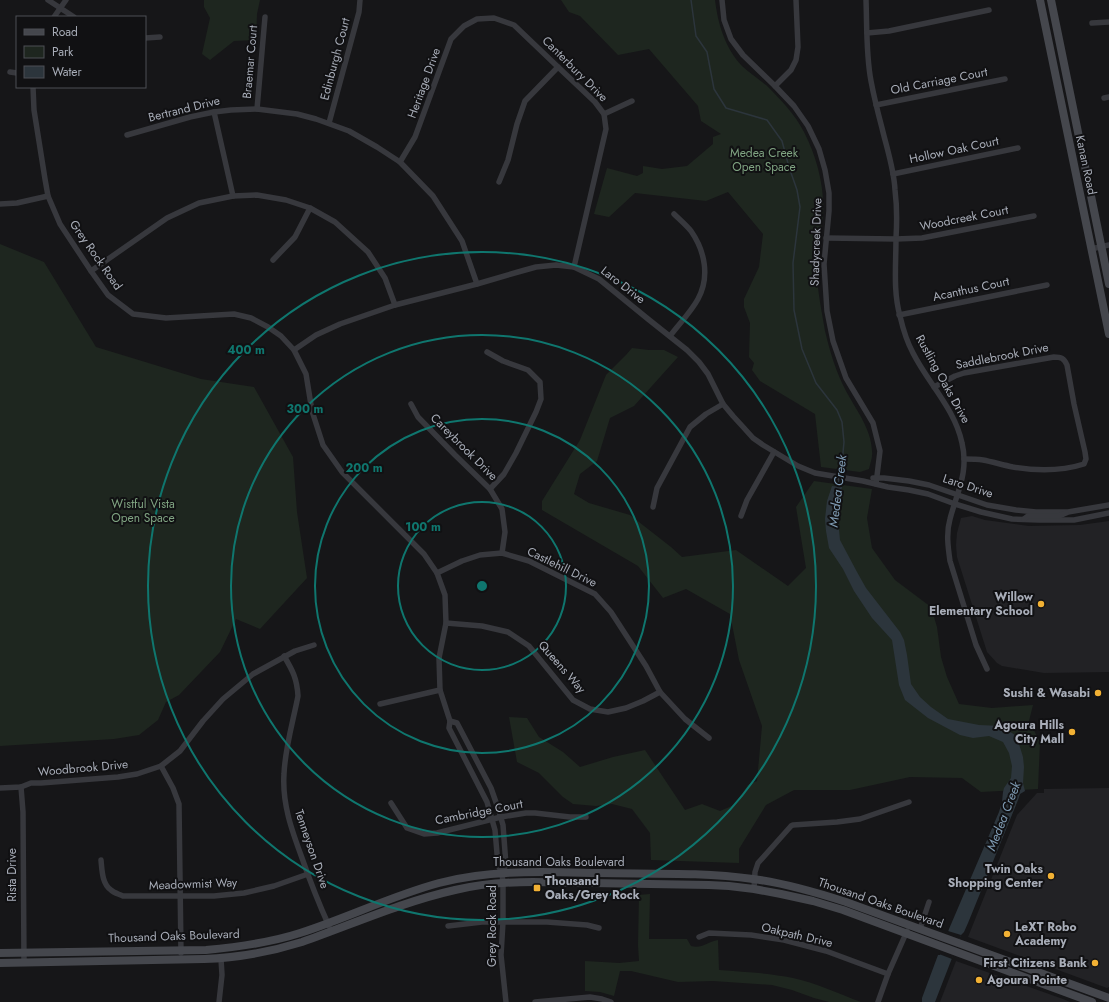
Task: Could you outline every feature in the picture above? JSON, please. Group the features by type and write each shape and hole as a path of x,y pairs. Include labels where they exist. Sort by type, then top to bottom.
{"main road":[{"name":"Kanan Road","path":"1040,0 1109,334"},
{"name":"Kanan Road","path":"1051,0 1105,246 1109,284"},
{"name":"Thousand Oaks Boulevard","path":"0,953 181,950 224,948 259,944 328,924 422,888 456,879 502,873 538,872 698,875 754,879 812,891 1109,998"},
{"name":"Thousand Oaks Boulevard","path":"0,963 221,959 286,947 420,899 456,890 503,883 533,882 709,885 754,889 813,901 842,910 1092,1002"}],"street":[{"path":"48,0 73,16"},
{"path":"55,16 66,0"},
{"name":"Edinburgh Court","path":"329,124 359,12 360,0"},
{"name":"Shadycreek Drive","path":"722,0 724,20 731,39 743,55 794,106 808,126 819,149 825,170 829,194 829,211 824,264 827,310 833,341 846,378 873,423 880,451 876,484"},
{"path":"775,86 791,70 796,60 798,47 796,0"},
{"name":"Rustling Oaks Drive","path":"866,0 871,80 893,174 897,211 895,291 899,315 913,354 955,420 963,444 964,476 949,520 948,548 950,561 976,645 987,669"},
{"path":"867,33 889,31 989,10"},
{"name":"Braemar Court","path":"257,109 265,17"},
{"name":"Canterbury Drive","path":"477,19 494,18 514,25 595,102 604,114 606,129 574,267"},
{"name":"Heritage Drive","path":"400,162 416,137 451,39 464,26 477,19"},
{"path":"1092,23 1109,22"},
{"path":"146,38 160,37"},
{"path":"499,182 508,160 517,124 525,101 558,67"},
{"path":"10,72 16,73"},
{"name":"Old Carriage Court","path":"876,104 1005,79"},
{"name":"Grey Rock Road","path":"33,88 34,110 48,196 60,224 91,272 108,295 133,314 166,318 234,314 251,318 281,336 294,350 306,374 312,411 323,445 342,472 424,554 437,573 445,595 446,623 438,658 440,690 450,721 449,728 487,802 495,830 498,865 502,873 503,922 501,955 506,1002"},
{"path":"604,114 632,101"},
{"name":"Bertrand Drive","path":"127,135 190,117 214,112 257,109 297,114 349,131 400,162 433,196 462,241 477,284"},
{"path":"214,112 233,196"},
{"name":"Hollow Oak Court","path":"893,174 1018,148"},
{"path":"91,272 168,218 199,203 233,196 257,195 286,200 310,208 335,222 368,252 385,278 395,305"},
{"path":"0,204 17,203 48,196"},
{"path":"273,260 295,237 310,208"},
{"path":"670,336 698,299 706,268 700,246 691,231 674,214"},
{"name":"Woodcreek Court","path":"826,238 929,238 1034,216"},
{"path":"1091,249 1105,246"},
{"name":"Laro Drive","path":"294,350 316,335 340,324 395,305 536,267 556,265 574,267 599,278 687,350 708,374 723,404 748,433 758,442 798,466 815,473 928,494 981,512 1012,519 1074,520 1109,513"},
{"name":"Acanthus Court","path":"899,315 1047,285"},
{"path":"487,352 503,361 528,370 540,382 541,399 507,469 490,489"},
{"name":"Saddlebrook Drive","path":"934,387 964,373 1054,357 1060,357 1068,364 1074,404 1085,452 1086,459 1084,464 1066,468 1031,470 981,460 964,459"},
{"name":"Careybrook Drive","path":"410,404 418,417 454,455 490,489 502,509 505,532 502,553"},
{"path":"653,507 656,488 690,427 706,414 723,404"},
{"path":"741,516 747,500 774,452"},
{"name":"Laro Drive","path":"863,481 877,478 909,481 929,485 987,505 1036,512 1068,512 1109,505"},
{"name":"Laro Drive","path":"1024,519 1028,516 1059,516 1068,512"},
{"name":"Castlehill Drive","path":"437,573 462,561 480,555 502,553 529,561 595,594 611,612 646,666 660,692 685,719 708,738"},
{"name":"Queens Way","path":"446,623 482,626 508,632 529,646 573,700 590,710 608,712 626,708 643,702 660,692"},
{"name":"Woodbrook Drive","path":"0,788 21,787 31,783 41,784 118,778 137,774 161,766 180,751 203,721 223,699 253,674 284,656 302,648 314,645"},
{"name":"Tenneyson Drive","path":"284,656 294,671 298,687 298,696 286,753 284,775 285,800 290,827 331,932"},
{"path":"380,704 440,690"},
{"name":"Grey Rock Road","path":"450,721 457,723 491,788 501,817 506,865 502,873"},
{"path":"161,766 173,788 179,804 181,896 180,960"},
{"name":"Rista Drive","path":"21,787 24,963"},
{"path":"754,889 756,866 791,826 860,819 909,802"},
{"name":"Cambridge Court","path":"391,803 407,828 424,834 493,820 501,817 535,813 570,818 586,817"},
{"name":"Meadowmist Way","path":"101,860 105,883 110,890 123,896 214,896 244,893 274,886 308,874"},
{"path":"920,929 929,902"},
{"path":"448,926 482,922 547,922 587,925 599,928"},
{"path":"878,1002 909,925"},
{"name":"Oakpath Drive","path":"699,937 709,933 751,935 784,940 819,949 888,974"},
{"path":"218,1002 222,975 221,959"},
{"path":"535,1002 596,998 611,1002"}],"shaded area":[{"name":"Willow Elementary School","path":"972,516 985,520 1029,526 1080,525 1109,521 1109,672 1044,673 1002,666 997,663 987,652 957,557 957,533 961,518"},
{"name":"Twin Oaks Shopping Center","path":"1109,788 1109,987 1107,988 968,937 1017,815 1037,793 1044,793 1044,789"},
{"name":"Agoura Pointe","path":"956,961 1063,999 1070,1002 940,1002"}],"green space":[{"path":"204,0 260,0 257,14 256,40 234,41 210,60 202,54 210,18 204,7"},
{"name":"Medea Creek Open Space","path":"561,0 715,0 720,27 727,44 736,59 782,101 796,119 813,152 823,195 823,216 818,251 817,278 825,331 839,377 869,435 872,458 869,469 860,472 821,467 815,414 760,381 752,370 754,363 749,357 750,323 744,307 744,299 759,267 763,234 728,192 706,201 635,193 609,217 594,214 607,168 637,176 643,173 643,166 662,169 687,166 713,144 713,137 721,134 701,121 698,106 649,49 618,55 580,16 569,12"},
{"name":"Wistful Vista Open Space","path":"0,244 44,262 96,347 201,379 254,387 293,457 297,512 307,578 260,629 236,619 220,652 179,695 166,702 158,720 139,735 114,739 0,746"},
{"path":"632,348 664,350 678,357 634,406 610,418 597,461 580,474 574,494 589,503 630,515 682,557 736,550 788,586 806,568 796,507 814,481 872,489 867,518 872,548 895,580 931,607 937,627 941,657 947,677 959,704 992,708 1033,705 1029,721 1040,742 1038,789 981,792 962,778 910,777 850,790 794,790 766,805 739,849 739,863 651,860 650,833 632,809 612,804 596,806 573,804 563,797 539,773 517,762 509,717 527,718 539,737 563,752 580,767 613,757 645,750 685,810 702,804 720,811 734,805 748,785 757,781 762,726 739,660 730,614 686,589 663,598 638,566 542,510 542,501 580,440 606,375"},
{"path":"650,894 649,939 687,939 691,946 695,947 718,940 719,970 784,976 802,980 861,1002 829,1002 772,985 713,981 678,982 631,971 620,971 614,996 600,992 585,991 585,961 619,963 639,961 639,895"}],"water":[{"path":"832,486 842,487 837,510 840,540 866,588 900,632 904,640 911,684 920,697 948,719 979,725 1001,726 1015,735 1023,757 1023,783 1025,791 1020,794 968,923 961,935 935,1002 922,1002 922,998 938,955 940,955 949,929 999,812 1004,788 1011,778 1012,766 1009,753 1003,742 989,736 973,738 960,735 928,718 905,700 899,685 892,640 872,618 854,591 843,569 829,548 825,519 827,501"}],"pier":[{"path":"948,931 961,935 952,959 939,954"}],"waterway":[{"name":"Medea Creek","path":"691,0 696,36 707,52 714,89 726,108 767,120 782,141 797,190 800,207 793,263 794,310 802,349 816,383 837,410 842,422 844,442 840,476"},
{"name":"Medea Creek","path":"837,487 839,479"}],"place":[{"name":"Willow Elementary School","path":"1041,604"},
{"name":"Sushi & Wasabi","path":"1098,693"},
{"name":"Agoura Hills City Mall","path":"1072,732"},
{"name":"Twin Oaks Shopping Center","path":"1051,876"},
{"name":"Thousand Oaks/Grey Rock","path":"537,888"},
{"name":"LeXT Robo Academy","path":"1007,934"},
{"name":"First Citizens Bank","path":"1095,963"},
{"name":"Agoura Pointe","path":"979,980"}]}
